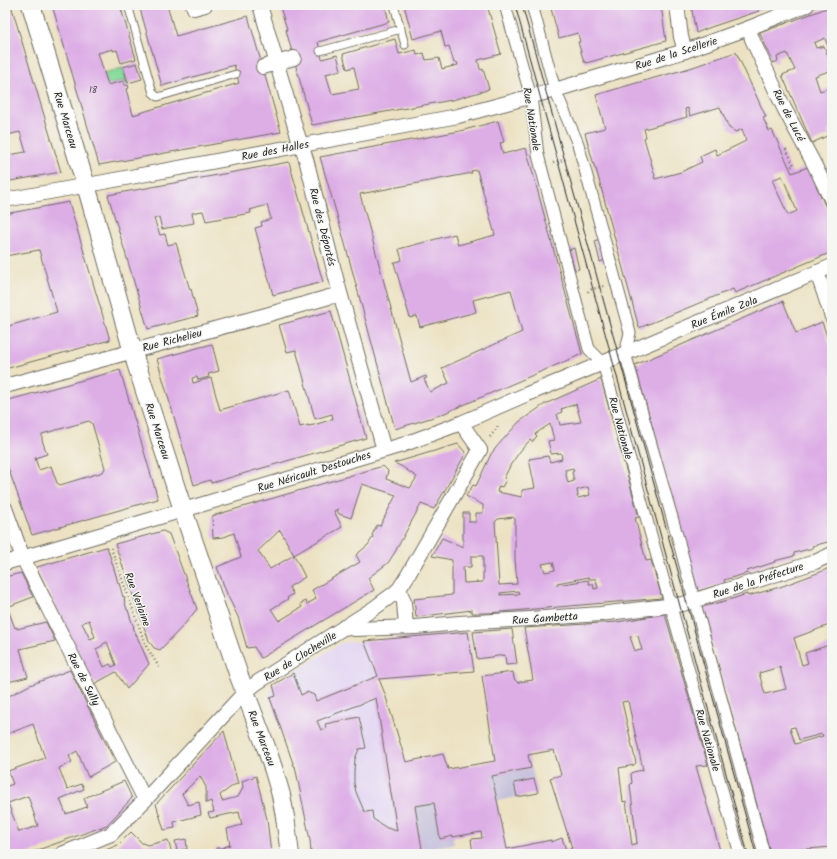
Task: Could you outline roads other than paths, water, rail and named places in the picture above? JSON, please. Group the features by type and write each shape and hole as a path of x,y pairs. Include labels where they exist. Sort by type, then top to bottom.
{"street":[{"name":"Rue Marceau","path":"31,5 86,186 133,350 183,510 242,695 266,746 274,771 285,817 290,854"},
{"path":"193,5 194,8 205,5"},
{"name":"Rue des Déportés","path":"260,5 307,165 340,295 384,450"},
{"name":"Rue Nationale","path":"505,5 543,93 578,144 630,333 614,358 682,603 740,854"},
{"name":"Rue Nationale","path":"532,5 543,93 538,155 589,349 614,358"},
{"path":"677,5 681,37 685,51"},
{"name":"Rue de la Scellerie","path":"543,93 685,51 807,5"},
{"name":"Rue de Lucé","path":"749,28 752,39 784,108 832,201"},
{"path":"263,67 294,58"},
{"name":"Rue des Halles","path":"5,200 458,116 543,93"},
{"name":"Rue Émile Zola","path":"614,358 832,266"},
{"path":"817,272 832,317"},
{"name":"Rue Richelieu","path":"5,386 340,295"},
{"name":"Rue Nationale","path":"614,358 678,535 682,603 764,854"},
{"name":"Rue Néricault Destouches","path":"5,564 402,444 461,423 614,358"},
{"name":"Rue de Clocheville","path":"62,854 111,834 145,800 242,695 258,682 388,599 399,589 480,450 461,423"},
{"name":"Rue de Sully","path":"5,508 23,558 145,800"},
{"name":"Rue de la Préfecture","path":"682,603 815,562 832,554"},
{"path":"399,589 404,602 406,627"},
{"name":"Rue Gambetta","path":"344,627 354,629 406,627 530,619 600,614 682,603"}],"lane":[{"path":"128,5 153,94 158,97 236,74"},
{"path":"394,5 405,45"},
{"path":"320,51 400,29"}],"tram line":[{"path":"515,5 748,854"},
{"path":"522,5 756,854"}]}
